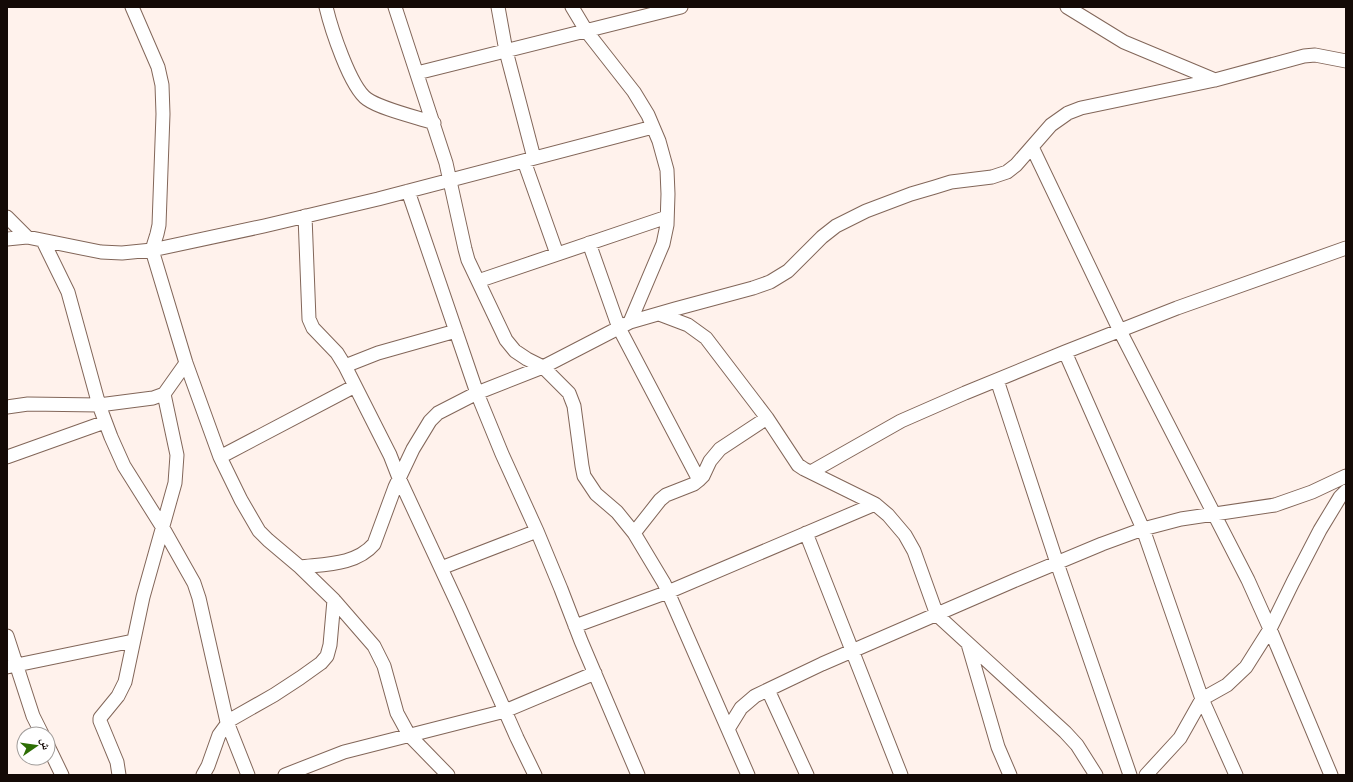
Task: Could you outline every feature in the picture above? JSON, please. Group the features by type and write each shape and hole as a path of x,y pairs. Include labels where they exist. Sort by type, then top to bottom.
{"street":[{"path":"132,7 158,67 162,85 163,114 159,225 152,250 186,363 220,457 241,500 259,531 300,567 334,600 374,646 384,666 397,713 409,735 448,775"},
{"path":"326,7 338,47 355,86 366,99 377,105 434,122"},
{"path":"395,7 434,122 446,163 464,249 478,281 506,340 515,351 527,359 544,367 569,393 574,406 584,476 596,494 617,512 634,533 664,583 748,775"},
{"path":"498,7 529,160 557,254"},
{"path":"572,7 587,32 634,92 653,126 667,170 667,225 662,244 625,325"},
{"path":"417,73 587,32 681,7"},
{"path":"1067,7 1124,42 1215,80"},
{"path":"300,567 350,559 369,549 374,544 399,478 413,449 434,417 438,413 477,393 544,367 625,325 770,282 788,271 822,237 836,226 847,220 917,192 951,182 992,177 1007,172 1016,165 1051,125 1068,113 1081,108 1215,80 1304,56 1315,55 1346,61"},
{"path":"7,239 26,237 101,252 122,253 152,250 305,216 449,181 653,126"},
{"path":"1032,147 1120,331 1248,580 1331,775"},
{"path":"408,191 477,393 502,454 537,531 575,626 638,775"},
{"path":"305,216 309,319 314,328 337,353 345,366 390,455 399,478 535,775"},
{"path":"7,217 26,237"},
{"path":"478,281 667,217"},
{"path":"43,241 69,296 98,405 124,466 163,528 194,583 199,598 227,722 248,775"},
{"path":"589,243 625,325 699,480"},
{"path":"811,472 901,421 937,405 1065,352 1178,308 1346,248"},
{"path":"659,314 688,325 706,338 767,418 798,464 875,504 888,515 905,535 914,551 937,615 1065,732 1077,745 1096,775"},
{"path":"345,366 378,353 456,330"},
{"path":"1065,352 1143,529 1202,699 1236,775"},
{"path":"7,407 28,404 98,405 153,398 164,394 186,363"},
{"path":"997,380 1057,563 1130,775"},
{"path":"220,457 355,386"},
{"path":"120,775 117,762 100,718 122,690 125,682 143,597 176,483 177,455 164,394"},
{"path":"634,533 660,500 666,495 694,484 703,476 710,461 720,449 767,418"},
{"path":"7,457 105,422"},
{"path":"728,729 741,708 748,701 768,690 853,651 1102,544 1143,529 1181,519 1261,508 1289,501 1346,476"},
{"path":"1146,775 1180,738 1202,699 1227,685 1246,667 1270,629 1320,530 1340,497 1346,491"},
{"path":"575,626 668,592 875,504"},
{"path":"441,568 537,531"},
{"path":"806,534 901,775"},
{"path":"203,775 208,766 219,735 227,722 300,678 321,663 327,656 330,645 334,600"},
{"path":"7,636 11,666 38,726"},
{"path":"11,666 133,641"},
{"path":"968,644 998,747 1010,775"},
{"path":"284,775 344,752 505,711 595,672"},
{"path":"768,690 807,775"},
{"path":"56,763 62,775"}]}
